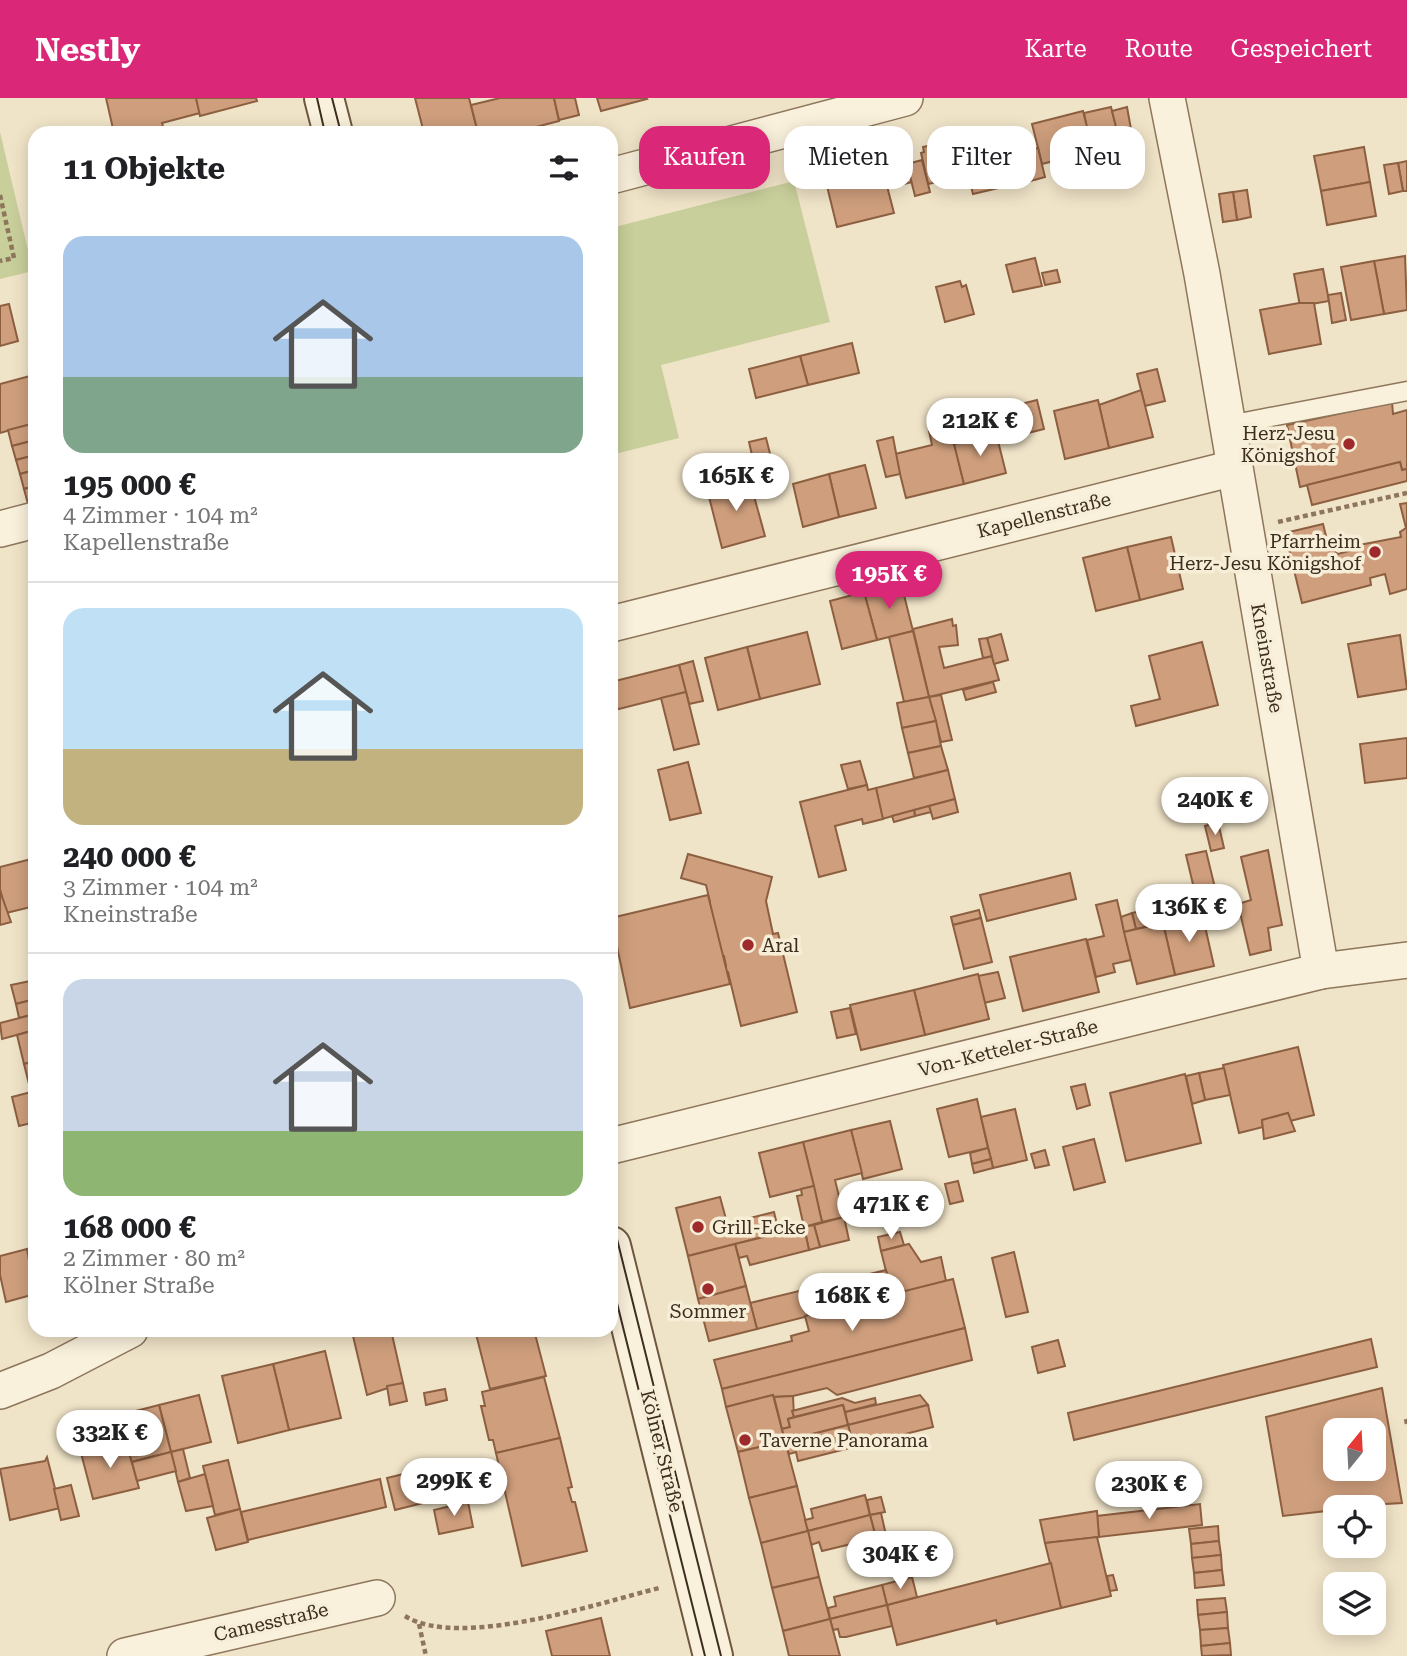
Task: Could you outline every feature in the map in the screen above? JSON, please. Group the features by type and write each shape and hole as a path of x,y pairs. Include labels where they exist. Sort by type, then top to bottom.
{"main road":[{"path":"324,98 330,126"},
{"name":"Kölner Straße","path":"618,1274 713,1656"}],"street":[{"path":"618,174 905,98"},
{"name":"Kneinstraße","path":"1167,98 1228,425 1321,971"},
{"name":"Kapellenstraße","path":"618,622 1234,468"},
{"path":"0,529 28,522"},
{"name":"Von-Ketteler-Straße","path":"618,1144 1321,971 1407,960"},
{"path":"0,1391 51,1371 117,1337"},
{"name":"Camesstraße","path":"125,1656 377,1598"}],"lane":[{"path":"1228,425 1407,391"}],"path":[{"path":"0,195 14,258 0,261"},
{"path":"1244,529 1407,494"},
{"path":"377,1598 419,1624 495,1628 694,1580"},
{"path":"419,1624 426,1656"}],"green space":[{"path":"0,132 28,250 28,272 0,279"},
{"path":"784,184 784,189 796,189 830,322 661,365 679,438 618,453 618,226"}],"building":[{"path":"106,98 196,98 200,113 162,123 163,126 112,126"},
{"path":"196,98 256,98 257,101 200,116"},
{"path":"415,98 469,98 476,126 422,126"},
{"path":"500,98 554,98 559,121 540,126 476,126 471,105"},
{"path":"554,98 575,98 579,115 559,120"},
{"path":"597,98 646,98 647,99 601,111"},
{"path":"1111,107 1116,126 1086,126 1084,113"},
{"path":"1127,107 1130,126 1116,126 1112,111"},
{"path":"1083,111 1087,126 1050,126 1050,162 1042,164 1036,140 1036,126 1032,124"},
{"path":"927,146 927,180 921,153 924,152 923,147"},
{"path":"1364,147 1370,182 1321,191 1314,156"},
{"path":"1036,148 1045,177 1036,180"},
{"path":"922,160 927,189 930,192 915,196 913,162"},
{"path":"1407,161 1407,191 1403,191 1398,163"},
{"path":"1398,163 1403,191 1389,194 1384,165"},
{"path":"1370,182 1376,216 1327,225 1321,191"},
{"path":"828,189 888,189 894,213 837,227"},
{"path":"972,189 994,189 973,194"},
{"path":"1247,190 1251,217 1237,220 1233,192"},
{"path":"1233,192 1237,220 1223,222 1219,194"},
{"path":"1405,256 1407,310 1384,314 1374,261"},
{"path":"1035,258 1042,286 1013,292 1006,265"},
{"path":"1374,261 1384,314 1351,320 1341,267"},
{"path":"1323,269 1329,301 1300,306 1294,274"},
{"path":"1057,270 1060,282 1045,285 1042,273"},
{"path":"960,281 962,287 966,285 974,314 945,322 936,287"},
{"path":"1341,293 1346,320 1332,323 1328,295"},
{"path":"1314,303 1321,344 1269,354 1260,310"},
{"path":"9,304 18,341 0,346 0,306"},
{"path":"852,343 859,373 808,385 800,356"},
{"path":"800,356 808,385 756,398 749,369"},
{"path":"1157,369 1165,401 1145,406 1137,374"},
{"path":"28,377 28,425 0,433 0,384"},
{"path":"1141,390 1153,437 1109,448 1099,405"},
{"path":"1037,400 1044,429 1028,433 1021,404"},
{"path":"1098,400 1109,448 1065,459 1054,411"},
{"name":"Herz-Jesu Königshof","path":"1392,402 1393,414 1407,410 1407,469 1402,470 1400,462 1300,487 1287,425"},
{"path":"1021,404 1028,433 1013,437 1006,408"},
{"path":"28,425 28,442 12,446 8,430"},
{"path":"950,426 964,484 906,498 895,454 932,445 929,431"},
{"path":"972,426 975,438 954,444 951,431"},
{"path":"996,433 1006,473 964,484 954,444"},
{"path":"893,437 900,474 886,477 877,441"},
{"path":"766,438 777,481 759,486 749,442"},
{"path":"28,442 28,457 16,460 12,446"},
{"path":"28,457 28,472 20,474 16,460"},
{"path":"1400,462 1402,470 1407,469 1407,481 1312,505 1307,485"},
{"path":"865,465 876,508 839,517 829,474"},
{"path":"28,472 28,488 24,489 20,474"},
{"path":"829,474 839,517 803,527 793,484"},
{"path":"749,478 765,536 722,548 707,489"},
{"path":"28,488 28,504 24,489"},
{"name":"Pfarrheim Herz-Jesu Königshof","path":"1407,503 1407,589 1390,594 1385,574 1370,578 1371,585 1302,603 1285,533 1323,524 1329,548 1338,554 1360,548 1359,545 1401,537 1400,532 1406,528 1400,504"},
{"path":"1171,537 1183,589 1140,600 1127,547"},
{"path":"1127,547 1140,600 1096,611 1083,558"},
{"path":"901,583 913,631 877,640 864,592"},
{"path":"864,592 877,640 842,649 830,601"},
{"path":"952,619 953,626 956,625 958,645 939,647 944,668 992,656 999,680 929,697 913,629"},
{"path":"913,631 929,697 904,702 889,637"},
{"path":"807,632 820,684 760,699 747,647"},
{"path":"1001,634 1008,660 994,664 987,638"},
{"path":"1400,635 1407,689 1358,697 1348,644"},
{"path":"987,638 992,656 983,658 979,639"},
{"path":"1202,642 1218,705 1136,726 1131,706 1160,699 1149,656"},
{"path":"747,647 760,699 718,710 705,658"},
{"path":"693,661 703,701 689,704 679,665"},
{"path":"679,665 686,692 618,709 618,680"},
{"path":"993,682 996,692 966,700 963,690"},
{"path":"686,692 699,744 674,750 661,698"},
{"path":"941,695 952,740 941,742 929,697"},
{"path":"929,697 936,721 902,728 897,703"},
{"path":"936,721 941,746 908,753 902,728"},
{"path":"1407,738 1407,778 1365,783 1360,744"},
{"path":"941,746 948,770 914,778 908,753"},
{"path":"860,761 867,785 848,789 841,765"},
{"path":"688,762 701,813 670,820 658,770"},
{"path":"948,770 955,799 882,819 876,788"},
{"path":"867,785 868,790 876,788 883,819 863,824 862,819 835,826 846,870 819,877 800,802"},
{"path":"955,799 958,812 933,819 929,806"},
{"path":"929,806 931,812 915,816 914,810"},
{"path":"914,810 915,816 894,822 892,816"},
{"path":"1218,822 1224,848 1211,851 1205,826"},
{"path":"1268,850 1282,925 1268,928 1271,950 1250,955 1238,904 1251,900 1241,857"},
{"path":"1206,851 1217,896 1197,901 1186,855"},
{"name":"Aral","path":"688,854 772,877 766,901 773,934 778,933 797,1012 741,1026 728,972 722,970 726,966 724,956 718,954 706,905 710,902 706,885 681,878"},
{"path":"28,860 28,908 6,913 0,889 0,867"},
{"path":"1070,873 1076,899 987,921 980,895"},
{"path":"0,891 11,922 0,925"},
{"path":"708,895 730,984 630,1008 618,951 618,916"},
{"path":"1117,900 1131,960 1113,964 1115,972 1096,977 1087,940 1104,936 1096,905"},
{"path":"1159,907 1163,923 1136,929 1132,913"},
{"path":"979,910 981,918 953,925 951,917"},
{"path":"1132,913 1136,929 1124,932 1121,917"},
{"path":"1202,913 1214,966 1175,975 1163,923"},
{"path":"981,918 992,962 964,969 953,925"},
{"path":"1163,923 1175,975 1137,984 1124,932"},
{"path":"1086,939 1099,992 1023,1011 1010,957"},
{"path":"998,972 1005,998 984,1003 978,976"},
{"path":"978,974 989,1019 925,1035 914,990"},
{"path":"28,981 28,1001 16,1004 11,985"},
{"path":"914,990 925,1035 861,1050 850,1005"},
{"path":"28,1001 28,1016 19,1018 16,1004"},
{"path":"850,1008 856,1034 837,1038 831,1012"},
{"path":"28,1016 28,1032 2,1039 0,1023"},
{"path":"28,1032 28,1063 24,1064 17,1035"},
{"path":"1298,1047 1314,1115 1290,1121 1288,1113 1262,1120 1263,1127 1239,1133 1223,1065"},
{"path":"28,1063 28,1080 24,1064"},
{"path":"1224,1068 1230,1095 1205,1100 1199,1073"},
{"path":"1199,1073 1205,1100 1192,1104 1186,1076"},
{"path":"1185,1074 1201,1143 1126,1161 1110,1093"},
{"path":"1085,1084 1090,1105 1077,1109 1071,1087"},
{"path":"28,1093 28,1124 19,1126 12,1097"},
{"path":"977,1099 988,1148 949,1157 937,1109"},
{"path":"1015,1109 1027,1160 993,1168 981,1117"},
{"path":"1288,1113 1295,1131 1264,1139 1262,1120"},
{"path":"890,1121 902,1169 863,1179 851,1130"},
{"path":"851,1130 862,1173 835,1180 844,1217 822,1222 803,1142"},
{"path":"1094,1139 1105,1182 1074,1190 1063,1147"},
{"path":"803,1142 814,1186 770,1197 759,1153"},
{"path":"988,1148 991,1159 972,1164 970,1153"},
{"path":"1045,1150 1049,1165 1035,1168 1031,1154"},
{"path":"991,1159 993,1168 974,1173 972,1164"},
{"path":"958,1181 963,1201 950,1204 945,1184"},
{"path":"814,1186 822,1222 804,1227 797,1196 802,1195 801,1189"},
{"path":"720,1197 729,1230 736,1228 734,1222 774,1212 779,1233 688,1256 676,1208"},
{"path":"844,1217 849,1240 820,1247 814,1225"},
{"path":"814,1225 820,1247 809,1250 804,1227"},
{"path":"804,1227 809,1250 750,1265 747,1256 739,1258 735,1244"},
{"path":"900,1232 904,1245 881,1251 878,1237"},
{"path":"735,1244 746,1286 698,1299 688,1256"},
{"path":"909,1244 921,1262 941,1257 946,1281 892,1295 881,1251"},
{"path":"27,1249 28,1296 6,1302 0,1275 0,1256"},
{"path":"1014,1252 1028,1312 1006,1317 992,1258"},
{"path":"886,1270 892,1295 757,1329 750,1303"},
{"path":"953,1279 965,1328 722,1389 714,1360 792,1341 791,1336 809,1331 805,1316"},
{"path":"746,1286 757,1329 709,1341 698,1299"},
{"path":"965,1328 972,1360 837,1395 827,1388 793,1396 773,1395 726,1407 722,1389"},
{"path":"353,1337 393,1337 403,1383 367,1395"},
{"path":"477,1337 536,1337 546,1376 490,1389"},
{"path":"1371,1339 1377,1367 1074,1440 1068,1413"},
{"path":"1058,1340 1065,1366 1038,1373 1032,1347"},
{"path":"325,1351 341,1418 289,1430 273,1364"},
{"path":"273,1364 289,1430 238,1443 222,1376"},
{"path":"544,1377 560,1438 496,1453 493,1440 489,1440 481,1406 485,1406 482,1392"},
{"path":"403,1383 407,1401 390,1405 387,1386"},
{"path":"1382,1388 1402,1503 1386,1504 1386,1495 1323,1495 1323,1511 1283,1516 1266,1417"},
{"path":"445,1389 447,1400 426,1405 424,1393"},
{"path":"199,1395 211,1442 171,1452 159,1405"},
{"path":"773,1395 785,1441 738,1452 726,1407"},
{"path":"920,1395 928,1405 848,1425 845,1412"},
{"path":"793,1396 794,1417 788,1419 790,1427 782,1429 774,1397"},
{"path":"842,1398 855,1403 875,1398 876,1404 845,1412 843,1405 794,1417 792,1411"},
{"path":"159,1405 171,1452 131,1462 120,1415"},
{"path":"843,1405 848,1425 785,1441 782,1429 790,1427 788,1419"},
{"path":"928,1405 933,1427 854,1447 848,1425"},
{"path":"848,1425 854,1447 798,1461 796,1452 789,1454 785,1441"},
{"path":"560,1438 572,1487 568,1488 572,1502 575,1502 587,1551 522,1566 496,1453"},
{"path":"112,1440 119,1444 126,1442 139,1488 93,1499 81,1453 108,1446"},
{"path":"785,1441 797,1486 749,1498 738,1452"},
{"path":"183,1449 190,1478 178,1482 171,1452"},
{"path":"171,1452 176,1471 137,1481 132,1462"},
{"path":"47,1457 60,1508 10,1520 0,1469 45,1461"},
{"path":"228,1460 240,1509 215,1515 203,1466"},
{"path":"454,1463 460,1490 433,1497 426,1469"},
{"path":"424,1469 431,1501 395,1510 387,1478"},
{"path":"205,1474 213,1506 186,1511 178,1482"},
{"path":"380,1479 386,1507 248,1540 241,1512"},
{"path":"71,1485 79,1516 61,1520 54,1489"},
{"path":"797,1486 808,1531 761,1543 749,1498"},
{"path":"865,1495 870,1515 808,1531 805,1520 813,1518 811,1509"},
{"path":"881,1497 885,1512 870,1515 867,1500"},
{"path":"468,1502 473,1527 439,1534 434,1510"},
{"path":"1200,1504 1202,1525 1099,1537 1097,1516"},
{"path":"240,1509 248,1542 216,1550 207,1518"},
{"path":"1097,1511 1099,1537 1045,1543 1040,1520"},
{"path":"881,1513 886,1535 876,1538 870,1515"},
{"path":"870,1515 876,1538 822,1551 819,1542 811,1545 808,1531"},
{"path":"1218,1526 1219,1541 1191,1544 1189,1529"},
{"path":"808,1531 819,1577 772,1588 761,1543"},
{"path":"907,1534 912,1553 881,1561 876,1542"},
{"path":"1097,1537 1111,1596 1061,1608 1045,1543"},
{"path":"1219,1541 1221,1555 1192,1558 1191,1544"},
{"path":"1221,1555 1222,1570 1194,1573 1192,1558"},
{"path":"1051,1563 1061,1608 997,1624 996,1620 897,1645 887,1605"},
{"path":"1222,1570 1224,1585 1195,1588 1194,1573"},
{"path":"1113,1575 1117,1590 1110,1591 1107,1576"},
{"path":"819,1577 830,1619 783,1631 772,1588"},
{"path":"912,1577 917,1597 887,1605 882,1585"},
{"path":"882,1585 887,1605 830,1619 828,1608 836,1606 834,1597"},
{"path":"1225,1598 1227,1612 1198,1615 1197,1600"},
{"path":"887,1605 892,1626 846,1637 840,1637 838,1629 833,1630 830,1619"},
{"path":"1227,1612 1228,1628 1200,1630 1198,1615"},
{"path":"601,1618 610,1656 552,1656 546,1631"},
{"path":"830,1619 840,1656 789,1656 783,1631"},
{"path":"1228,1628 1230,1643 1201,1646 1200,1630"},
{"path":"1230,1643 1231,1655 1202,1656 1201,1646"}],"tram line":[{"path":"317,98 323,126"},
{"path":"332,98 339,126"},
{"path":"618,1243 721,1656"},
{"path":"618,1307 705,1656"}],"place":[{"name":"Herz-Jesu Königshof","path":"1349,444"},
{"name":"Pfarrheim Herz-Jesu Königshof","path":"1375,552"},
{"name":"Aral","path":"748,945"},
{"name":"Grill-Ecke","path":"698,1227"},
{"name":"Sommer","path":"708,1289"},
{"name":"Taverne Panorama","path":"745,1440"}]}
